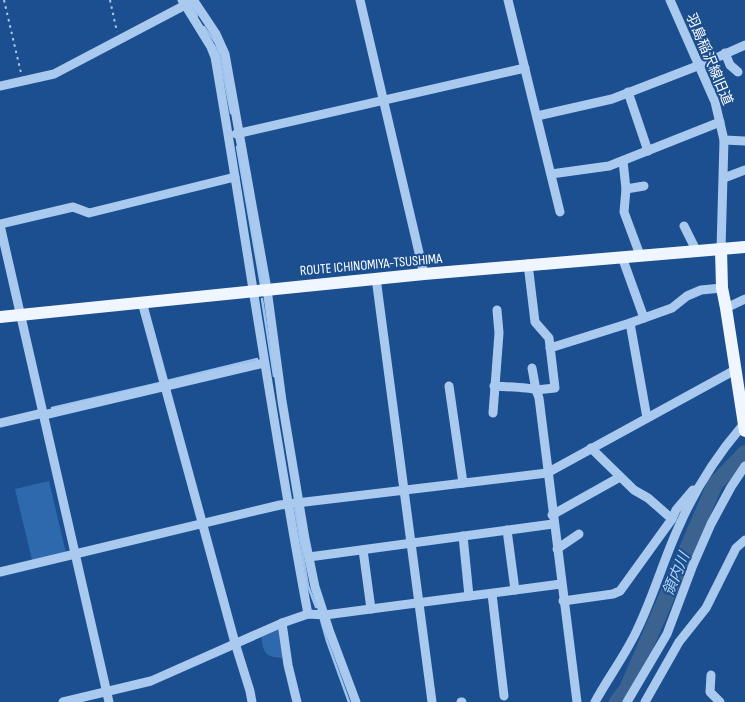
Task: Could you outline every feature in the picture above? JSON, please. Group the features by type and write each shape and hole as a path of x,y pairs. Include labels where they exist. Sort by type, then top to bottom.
{"main road":[{"name":"ROUTE ICHINOMIYA-TSUSHIMA","path":"0,317 376,278 745,247"},
{"path":"721,249 722,288 744,428"}],"street":[{"path":"0,86 54,74 121,39 183,2 196,0 216,34 225,54 240,133 267,289 282,401 315,587 356,702"},
{"path":"360,0 424,274"},
{"path":"508,0 560,212"},
{"name":"羽島稲沢線旧道","path":"670,0 715,102 724,140 721,249"},
{"path":"183,2 211,47 215,57 254,290 264,363 308,614"},
{"path":"537,116 612,99 700,65 745,45"},
{"path":"725,53 730,64 738,72"},
{"path":"228,136 525,68"},
{"path":"628,92 648,151"},
{"path":"551,174 609,166 720,122"},
{"path":"724,140 745,142"},
{"path":"623,161 626,189 624,212 640,255"},
{"path":"724,178 731,177 739,169"},
{"path":"109,702 0,225 73,207 89,213 235,177"},
{"path":"626,189 644,186"},
{"path":"684,226 696,250"},
{"path":"622,257 644,318"},
{"path":"494,386 531,388 536,390 555,388 549,338 535,322 528,264"},
{"path":"376,278 432,702"},
{"path":"550,348 672,308 687,296 701,290 722,288"},
{"path":"726,308 745,299"},
{"path":"142,302 252,702"},
{"path":"493,413 499,333 497,310"},
{"path":"630,323 647,418"},
{"path":"0,423 264,363"},
{"path":"532,368 539,398 577,702"},
{"path":"0,572 288,504 547,473 735,370"},
{"path":"449,386 462,483"},
{"path":"595,702 636,632 680,524 708,472 715,461 744,428"},
{"path":"591,448 620,477 672,519"},
{"path":"628,702 667,634 711,524 730,488 745,466"},
{"path":"563,601 613,594 620,591 672,519 676,510 708,472"},
{"path":"309,557 507,530 553,520 620,477"},
{"path":"507,530 515,590"},
{"path":"557,549 579,534"},
{"path":"463,536 469,596"},
{"path":"645,702 679,642 706,608 736,548 745,540"},
{"path":"363,550 371,609"},
{"path":"64,702 152,680 282,623 308,614 325,616 561,584"},
{"path":"492,594 504,696"},
{"path":"282,623 288,665 297,702"},
{"path":"711,675 710,692 720,702"}],"path":[{"path":"4,0 23,81"},
{"path":"110,0 117,32 121,39"}],"shaded area":[{"path":"49,481 66,553 32,560 15,489"},
{"path":"279,628 284,658 273,657 266,653 262,641 261,634"}],"waterway":[{"path":"192,6 197,16"},
{"path":"204,27 216,43 231,113"},
{"path":"237,147 261,285"},
{"path":"262,299 274,376"},
{"path":"167,381 257,359"},
{"path":"52,408 160,383"},
{"name":"領内川","path":"617,702 627,689 715,484 745,453"},
{"path":"295,509 308,586 316,607"},
{"path":"321,620 349,702"}]}
